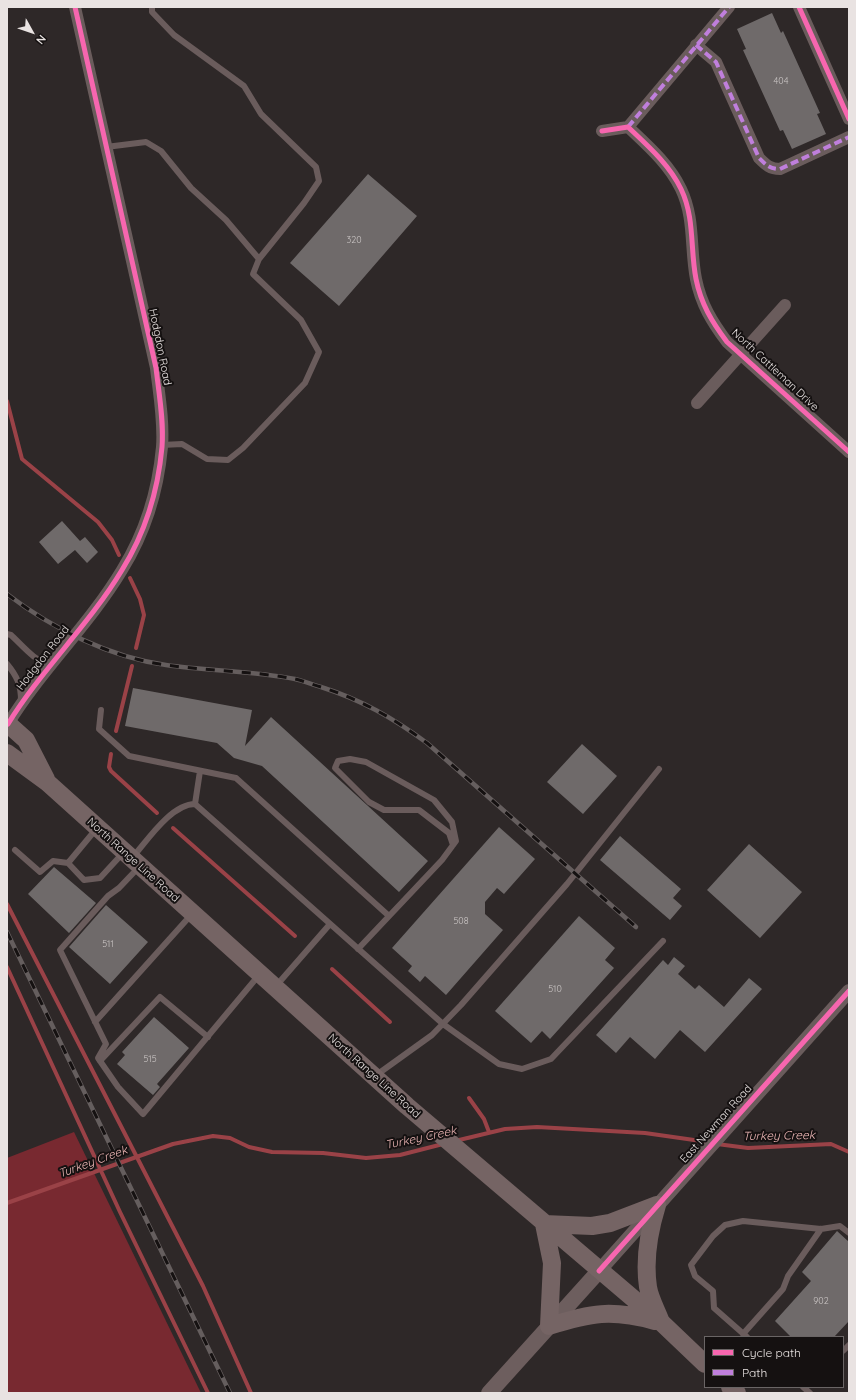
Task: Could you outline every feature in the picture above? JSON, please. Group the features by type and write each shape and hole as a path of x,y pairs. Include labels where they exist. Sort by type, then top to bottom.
{"main road":[{"name":"North Range Line Road","path":"7,724 26,740 48,783"},
{"name":"North Range Line Road","path":"7,753 48,783 374,1077 599,1271 662,1323 704,1363"},
{"path":"549,1326 552,1263 544,1224 592,1226 610,1223 658,1205"},
{"path":"658,1205 652,1223 647,1253 648,1288 662,1323"},
{"path":"489,1393 599,1271"},
{"path":"549,1326 595,1313 614,1313 635,1316 662,1323"}],"street":[{"name":"Hodgdon Road","path":"7,724 21,702 106,595 136,547 153,499 158,478 162,445 161,406 156,368 75,7"},
{"path":"602,131 628,127 729,7"},
{"path":"799,7 849,119"},
{"path":"696,46 716,62 759,158 766,166 773,169 780,169 849,137"},
{"name":"North Cattleman Drive","path":"628,127 670,170 681,189 689,212 695,278 701,301 711,321 727,342 849,452"},
{"path":"697,403 784,305"},
{"name":"East Newman Road","path":"599,1271 849,991"}],"lane":[{"path":"152,7 152,12 174,35 244,86 262,114 316,167 319,181 304,203 259,259 253,274 301,320 319,352 305,383 243,448 228,460 207,459 182,444 162,445"},
{"path":"106,147 146,142 161,152 191,188 226,220 259,259"},
{"path":"7,634 11,635 32,655 45,664 51,665"},
{"path":"7,664 17,676 21,689 21,702"},
{"path":"101,710 99,730 129,756 236,778 389,916"},
{"path":"358,949 442,860 456,841 452,822 434,800 366,762 350,759 338,761 335,768 370,802 384,810 419,810 449,833 453,845"},
{"path":"374,1077 432,1035 443,1024 567,884 659,769"},
{"path":"195,804 200,771"},
{"path":"260,974 142,1114 118,1088 98,1058 106,1044 60,950 108,896 119,888 132,859 174,811 186,804 195,804 443,1024 499,1064 522,1069 551,1059 663,941"},
{"path":"68,863 98,828"},
{"path":"15,850 40,872 53,861 68,863 84,880 100,878 132,859"},
{"path":"95,1022 193,913"},
{"path":"274,987 330,924"},
{"path":"100,1061 160,997 208,1037"},
{"path":"821,1229 788,1276 783,1289 745,1335 714,1308 714,1291 695,1276 691,1265 713,1236 725,1225 743,1221 821,1229 840,1226 849,1233"}],"shaded area":[{"path":"74,1132 201,1393 7,1393 7,1158"}],"building":[{"path":"772,13 781,33 783,31 820,113 817,114 826,134 792,149 783,130 780,131 743,50 746,49 737,29"},
{"path":"368,174 417,216 339,306 290,263"},
{"path":"62,521 80,541 85,537 98,552 87,563 75,550 58,564 39,542"},
{"path":"133,688 252,710 245,746 271,717 428,861 399,892 262,766 234,758 217,743 125,726"},
{"path":"582,744 617,776 583,814 547,782"},
{"path":"499,827 535,859 504,894 497,888 485,902 485,914 503,930 446,995 425,976 420,982 408,971 412,966 392,948"},
{"path":"620,836 681,889 673,898 682,906 670,920 600,860"},
{"path":"749,844 802,892 760,938 707,890"},
{"path":"54,867 96,903 69,933 28,894"},
{"path":"106,905 148,942 110,984 69,947"},
{"path":"579,916 615,948 605,960 614,968 550,1039 542,1031 531,1043 495,1011"},
{"path":"674,957 685,966 678,974 695,989 699,985 724,1007 749,978 762,989 705,1052 680,1030 655,1059 630,1037 616,1053 596,1035 663,960 668,965"},
{"path":"154,1017 189,1048 157,1084 160,1087 153,1095 117,1064 125,1055 122,1052"},
{"path":"837,1231 849,1242 849,1321 835,1336 790,1336 775,1321 811,1281 802,1272"}],"waterway":[{"path":"7,401 22,459 98,522 112,540 119,555"},
{"path":"130,578 140,599 144,615 136,648"},
{"path":"116,731 132,666"},
{"path":"111,754 109,767 111,771 157,813"},
{"path":"173,828 295,936"},
{"path":"7,904 203,1286 251,1393"},
{"path":"7,967 120,1212 208,1393"},
{"path":"332,969 390,1022"},
{"path":"469,1098 484,1119 489,1132"},
{"name":"Turkey Creek","path":"455,1141 505,1129 537,1127 645,1133 708,1142"},
{"name":"Turkey Creek","path":"7,1203 173,1144 213,1136 230,1138 249,1147 272,1152 323,1153 366,1158 400,1155 443,1144"},
{"name":"Turkey Creek","path":"717,1144 748,1148 831,1144 849,1152"}],"railway":[{"path":"7,594 43,619 62,630 82,640 124,655 166,665 263,674 295,679 336,692 377,710 427,743 636,927"},
{"path":"7,932 230,1393"}],"marked path":[{"path":"628,127 729,7"},
{"path":"696,45 716,62 759,158 768,166 780,169 849,137"}],"cycle path":[{"path":"8,724 35,685 95,610 130,556 144,526 154,495 162,447 162,417 156,368 75,7"},
{"path":"799,7 849,119"},
{"path":"602,131 628,127 664,163 676,180 685,200 692,234 694,268 698,288 708,312 717,327 727,342 849,452"},
{"path":"599,1271 849,991"}]}
